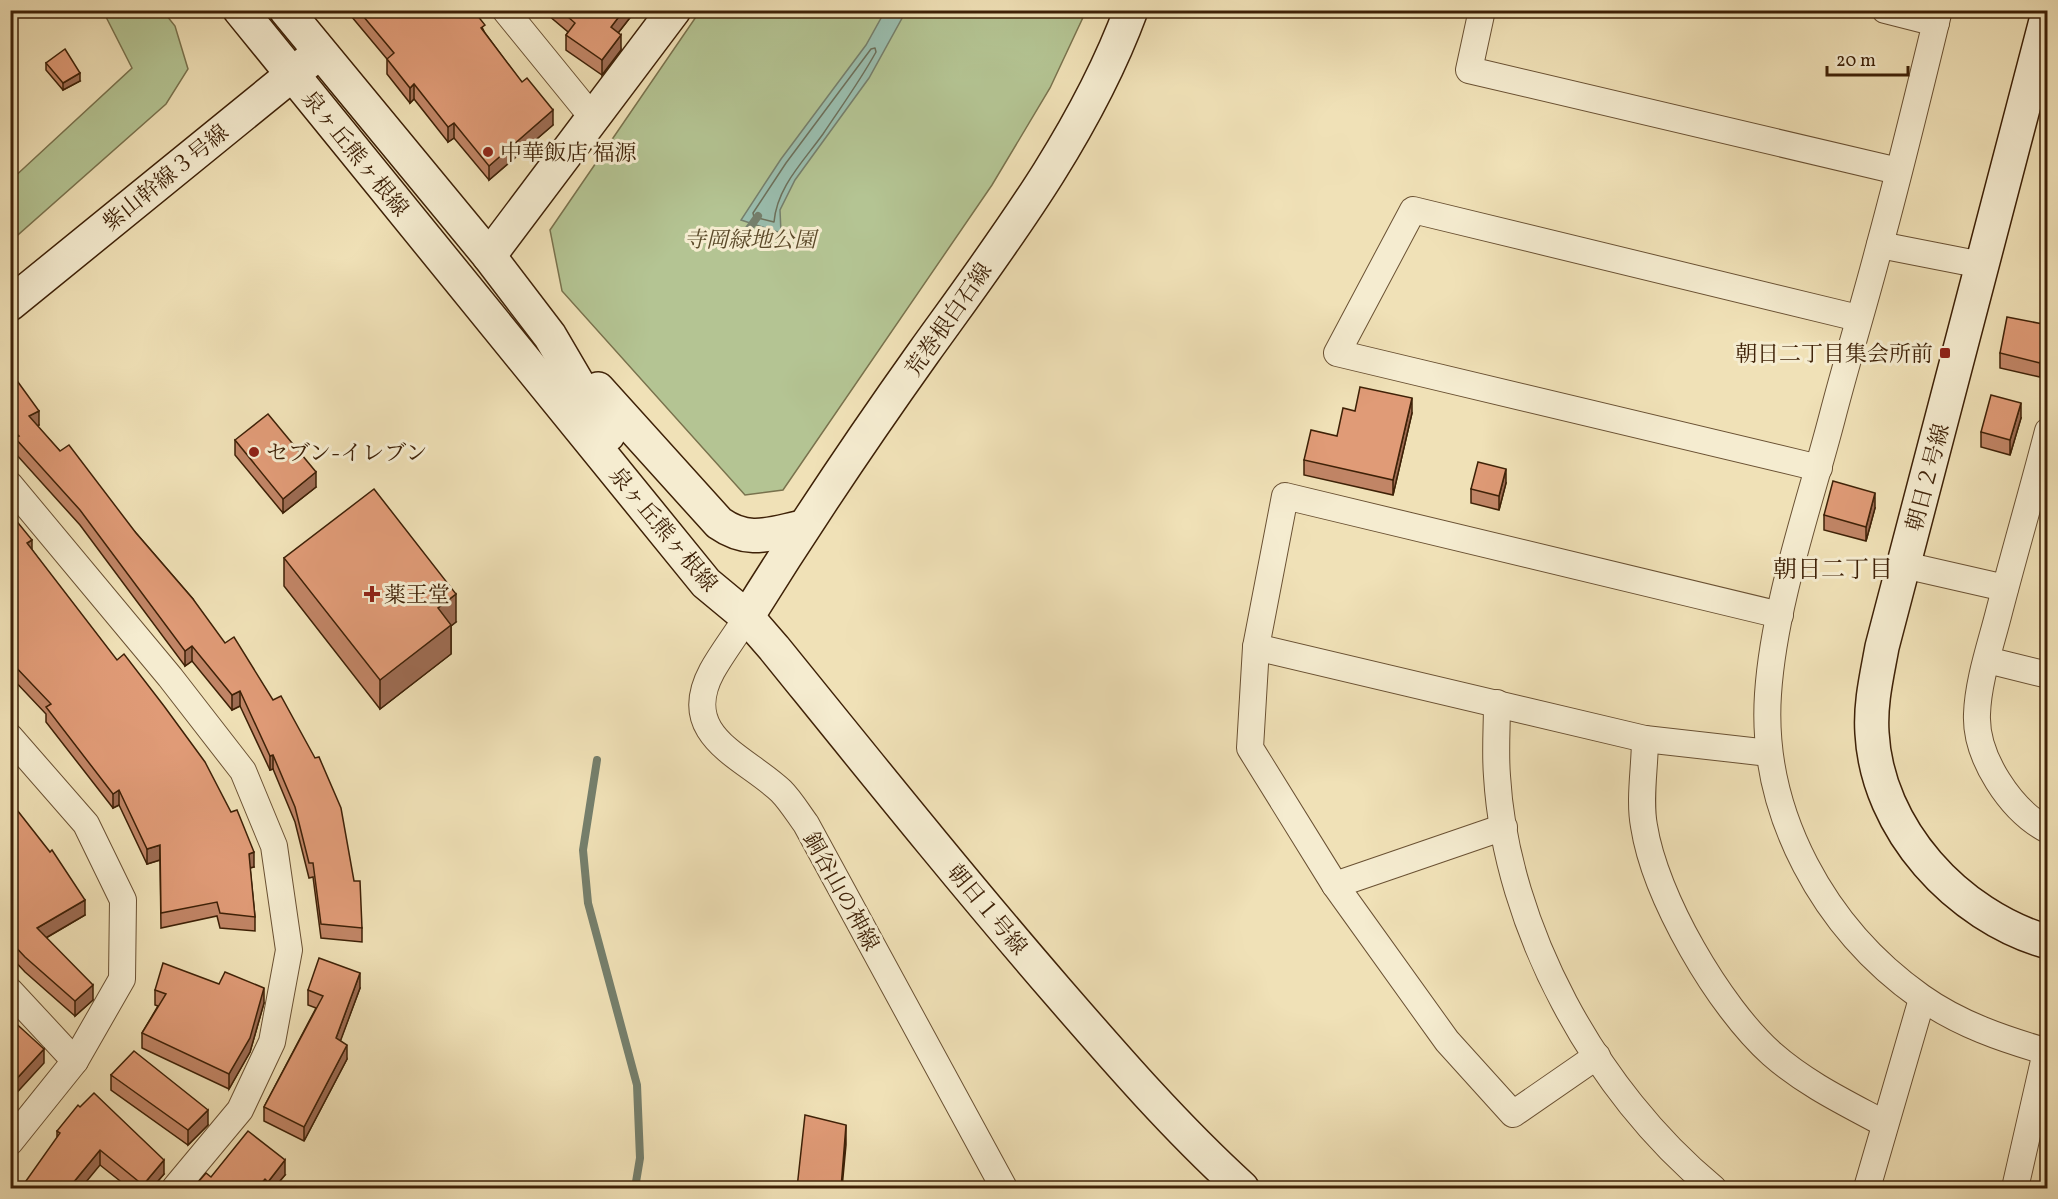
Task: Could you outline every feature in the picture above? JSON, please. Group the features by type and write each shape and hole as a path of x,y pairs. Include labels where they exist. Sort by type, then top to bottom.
{"street":[{"name":"泉ヶ丘熊ヶ根線","path":"240,10 706,583 747,617"},
{"name":"泉ヶ丘熊ヶ根線","path":"286,10 489,256 550,336 600,425 719,569 747,617"},
{"path":"505,10 593,118"},
{"path":"489,256 674,10"},
{"name":"荒巻根白石線","path":"747,617 803,527 989,262 1036,189 1083,114 1111,59 1131,10"},
{"path":"1482,10 1469,70 1898,171"},
{"path":"1885,10 1938,16 1880,245 1858,318 1780,615 1768,694 1769,753 1783,811 1798,853 1820,893 1882,967 1922,999 1984,1032 2047,1052 2015,1188"},
{"name":"朝日２号線","path":"2048,13 1882,646 1872,702 1872,735 1877,766 1886,795 1898,820 1922,857 1955,892 1999,921 2048,942"},
{"name":"紫山幹線３号線","path":"10,304 321,52"},
{"path":"1819,468 1337,353 1413,210 1858,318"},
{"path":"1880,245 1982,265"},
{"path":"550,336 719,523 732,532 747,537 803,527"},
{"path":"2048,431 2037,517 2006,588 1987,660 1977,715 1984,753 2000,785 2019,810 2048,830"},
{"path":"10,484 170,677 243,771 274,846 289,951 272,1042 240,1110 175,1188"},
{"path":"1597,1056 1513,1114 1448,1041 1335,885 1250,748 1256,646 1286,496 1780,615"},
{"path":"1904,565 2006,588"},
{"name":"銅谷山の神線","path":"747,617 711,673 702,711 708,729 726,749 781,791 806,824 1004,1188"},
{"name":"朝日１号線","path":"747,617 1006,932 1117,1060 1199,1149 1242,1188"},
{"path":"1256,646 1645,740 1769,753"},
{"path":"1987,660 2048,675"},
{"path":"1497,703 1497,776 1504,827 1522,904 1545,962 1568,1008 1597,1056 1646,1124 1713,1188"},
{"path":"10,737 86,824 123,900 122,979 75,1061 10,1142"},
{"path":"1645,740 1644,826 1670,903 1701,965 1726,1002 1771,1053 1810,1084 1885,1124"},
{"path":"1335,885 1504,827"},
{"path":"10,992 75,1061"},
{"path":"1867,1188 1922,999"}],"green space":[{"path":"103,11 163,11 175,26 188,69 166,104 11,241 11,180 132,68"},
{"name":"寺岡緑地公園","path":"700,11 1086,11 1050,88 992,185 783,490 745,495 562,291 550,230"}],"water":[{"path":"885,11 906,11 869,78 795,180 780,210 781,233 741,220 781,159 866,45"}],"building":[{"path":"358,10 473,10 485,25 481,28 522,82 527,78 553,110 489,166 454,123 448,127 414,84 410,88 387,59 394,53"},
{"path":"560,10 624,10 611,27 621,35 602,60 566,35 575,23"},
{"path":"65,49 80,73 63,83 46,63"},
{"path":"2007,317 2048,325 2040,363 2000,353"},
{"path":"10,371 39,411 29,416 60,451 69,445 136,533 193,599 225,643 234,637 273,700 281,696 315,758 319,757 341,808 354,881 360,881 362,928 321,924 313,863 309,863 295,807 273,755 270,756 240,691 232,695 192,646 185,651 80,510 15,438 19,436 10,427"},
{"path":"1360,387 1412,398 1393,480 1304,460 1311,430 1337,436 1343,408 1355,411"},
{"path":"1991,395 2021,403 2010,440 1981,432"},
{"path":"268,414 316,472 283,499 235,440"},
{"path":"1478,462 1506,469 1499,496 1471,489"},
{"path":"1833,481 1875,493 1866,527 1824,515"},
{"path":"374,489 456,594 438,608 451,625 380,680 284,558"},
{"path":"10,513 32,540 27,543 117,660 124,654 164,706 205,762 231,812 237,810 254,852 249,854 255,917 220,913 217,902 161,913 160,845 147,849 119,790 113,794 46,707 51,704 10,661 12,659 10,657"},
{"path":"10,801 50,852 52,850 85,900 37,928 93,985 75,1001 10,941"},
{"path":"319,958 360,973 336,1038 347,1045 304,1127 264,1107 323,996 308,990"},
{"path":"163,963 219,984 225,972 264,988 250,1038 229,1074 142,1033 166,994 155,990"},
{"path":"10,1018 44,1049 10,1086"},
{"path":"134,1051 208,1110 188,1130 111,1075"},
{"path":"94,1093 164,1160 143,1185 100,1150 73,1183 79,1188 21,1188 60,1133 57,1131 78,1105 80,1107"},
{"path":"805,1115 846,1125 841,1188 797,1188"},
{"path":"248,1131 285,1160 268,1182 265,1179 257,1188 193,1188 206,1173 211,1177"}],"waterway":[{"path":"748,230 758,216"},
{"path":"597,760 583,850 588,903 637,1085 640,1158 635,1188"}],"place":[{"name":"中華飯店 福源","path":"488,152"},
{"name":"朝日二丁目集会所前","path":"1945,353"},
{"name":"セブン-イレブン","path":"254,452"},
{"name":"薬王堂","path":"372,594"}],"district":[{"name":"朝日二丁目","path":"1833,569"}]}
